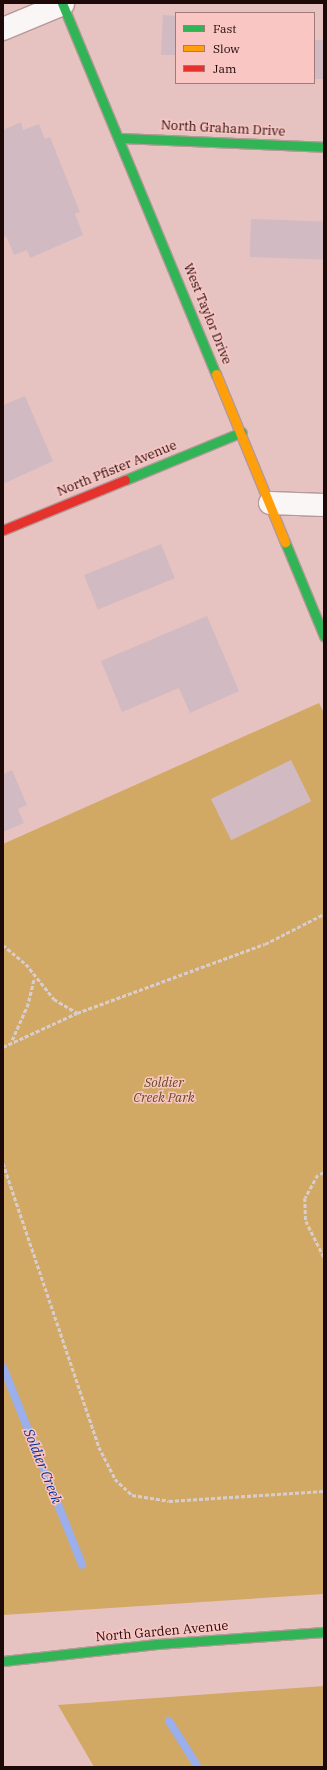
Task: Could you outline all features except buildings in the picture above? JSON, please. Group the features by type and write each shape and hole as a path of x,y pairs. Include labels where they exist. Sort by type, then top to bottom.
{"street":[{"path":"3,29 62,4"},
{"name":"West Taylor Drive","path":"62,4 120,138 242,432 324,636"},
{"name":"North Graham Drive","path":"120,138 324,147"},
{"name":"North Pfister Avenue","path":"3,530 242,432"},
{"path":"270,503 324,505"},
{"name":"North Garden Avenue","path":"3,1660 157,1644 324,1632"}],"path":[{"path":"3,1047 12,1040 77,1013 264,944 324,914"},
{"path":"3,945 26,964 34,979 54,999 77,1013"},
{"path":"12,1040 27,1007 34,979"},
{"path":"3,1163 99,1447 115,1479 132,1494 169,1501 324,1491"},
{"path":"324,1173 318,1175 305,1198 306,1221 324,1257"}],"green space":[{"name":"Soldier Creek Park","path":"319,703 324,713 324,1594 3,1615 3,844"},
{"path":"324,1686 324,1767 94,1767 58,1705"}],"waterway":[{"name":"Soldier Creek","path":"3,1367 82,1565"},
{"name":"Soldier Creek","path":"169,1721 198,1767"}],"traffic: fast":[{"path":"62,3 216,374"},
{"path":"120,138 324,147"},
{"path":"125,480 242,432"},
{"path":"285,542 324,636"},
{"path":"3,1661 157,1644 324,1632"}],"traffic: slow":[{"path":"216,374 285,542"}],"traffic: jam":[{"path":"3,530 125,480"}]}
